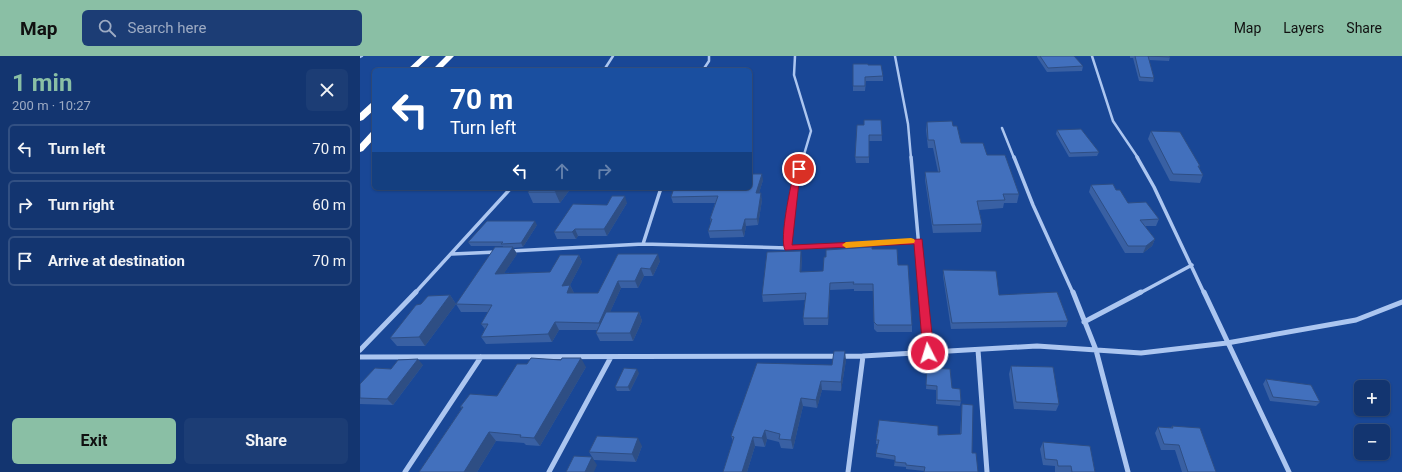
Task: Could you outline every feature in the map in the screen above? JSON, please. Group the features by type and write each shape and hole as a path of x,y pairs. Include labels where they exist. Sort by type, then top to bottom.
{"highway":[{"path":"413,68 426,56"},
{"path":"438,68 450,56"},
{"path":"360,118 372,107"},
{"path":"360,149 372,136"}],"street":[{"path":"605,68 613,56"},
{"path":"704,68 709,61 710,56"},
{"path":"788,248 788,234 795,182 811,131 794,74 795,56"},
{"path":"895,56 908,124 928,353"},
{"path":"1092,56 1113,121 1141,162 1192,265 1227,343 1289,472"},
{"path":"1002,128 1033,205 1072,290 1096,350 1128,472"},
{"path":"360,350 452,254 509,190"},
{"path":"643,244 660,190"},
{"path":"508,251 643,244 788,248 918,241"},
{"path":"452,254 500,252"},
{"path":"1084,322 1192,265"},
{"path":"360,357 863,356 1037,346 1141,353 1227,343 1356,320 1402,302"},
{"path":"978,350 987,472"},
{"path":"848,472 863,356"},
{"path":"405,472 481,357"},
{"path":"549,472 611,357"}],"building":[{"path":"1040,56 1074,56 1083,66 1048,68"},
{"path":"1135,56 1148,56 1154,78 1140,77"},
{"path":"1148,56 1169,56 1170,57"},
{"path":"853,64 881,65 883,76 865,77 865,86 853,86"},
{"path":"864,120 881,120 882,135 869,135 869,157 855,157 857,125 864,125"},
{"path":"952,121 953,126 957,126 961,143 983,143 987,155 1005,155 1019,194 1003,194 1005,200 977,201 982,224 933,225 925,172 940,172 934,140 928,140 927,122"},
{"path":"1081,129 1099,152 1070,153 1057,130"},
{"path":"1151,131 1180,132 1200,166 1198,166 1203,175 1173,174"},
{"path":"752,174 762,174 756,193 761,193 757,219 745,219 742,230 708,231 712,219 710,219 718,196 671,197 673,190 752,190"},
{"path":"1113,184 1116,190 1120,190 1128,203 1146,202 1159,219 1140,220 1155,239 1146,246 1128,246 1091,185"},
{"path":"529,190 556,190 555,192 528,192"},
{"path":"612,196 625,196 604,229 575,229 572,232 554,232 573,204 607,205"},
{"path":"487,221 535,221 521,243 501,244 503,242 468,242"},
{"path":"495,247 513,247 495,274 550,272 560,255 579,255 562,286 570,285 567,293 598,293 618,254 658,254 650,269 641,268 635,281 618,281 599,323 555,322 548,334 481,337 488,324 481,324 492,305 456,304"},
{"path":"872,247 872,249 897,249 898,265 908,265 912,325 877,325 874,322 873,284 853,284 854,282 830,283 828,318 803,318 806,293 762,295 767,252 801,251 800,272 823,271 826,250"},
{"path":"943,270 996,271 999,295 1057,292 1068,321 952,323"},
{"path":"450,295 419,337 390,338 416,305 421,304 428,296"},
{"path":"606,312 639,312 630,333 596,333"},
{"path":"834,351 845,351 841,382 821,381 816,400 801,398 791,440 779,439 780,434 765,430 762,438 753,437 742,472 723,472 734,437 731,436 757,363 832,365"},
{"path":"531,358 561,360 562,358 581,358 534,438 520,437 521,435 489,432 464,472 419,472 463,407 460,407 470,394 497,396 517,364 527,364"},
{"path":"418,359 387,399 360,398 360,384 375,368 391,369 398,360"},
{"path":"1011,366 1053,367 1059,404 1016,402"},
{"path":"624,368 637,369 628,387 615,387"},
{"path":"927,368 950,369 952,388 960,389 961,401 937,400 937,386 926,385"},
{"path":"1266,379 1311,385 1320,402 1273,397"},
{"path":"962,404 973,405 972,453 976,453 978,472 924,472 925,467 895,462 895,456 876,453 879,440 876,440 879,420 938,426 938,435 961,434"},
{"path":"1172,426 1200,428 1216,472 1188,472 1179,445 1164,444 1158,427 1173,428"},
{"path":"597,436 638,438 632,454 589,452"},
{"path":"1043,442 1090,446 1095,472 1072,472 1071,466 1058,466 1057,460 1045,459"},
{"path":"574,456 592,457 585,472 566,472"}],"slow traffic":[{"path":"846,245 911,241"}],"route":[{"path":"799,169 795,182 788,234 788,248 918,241 928,353"}]}
